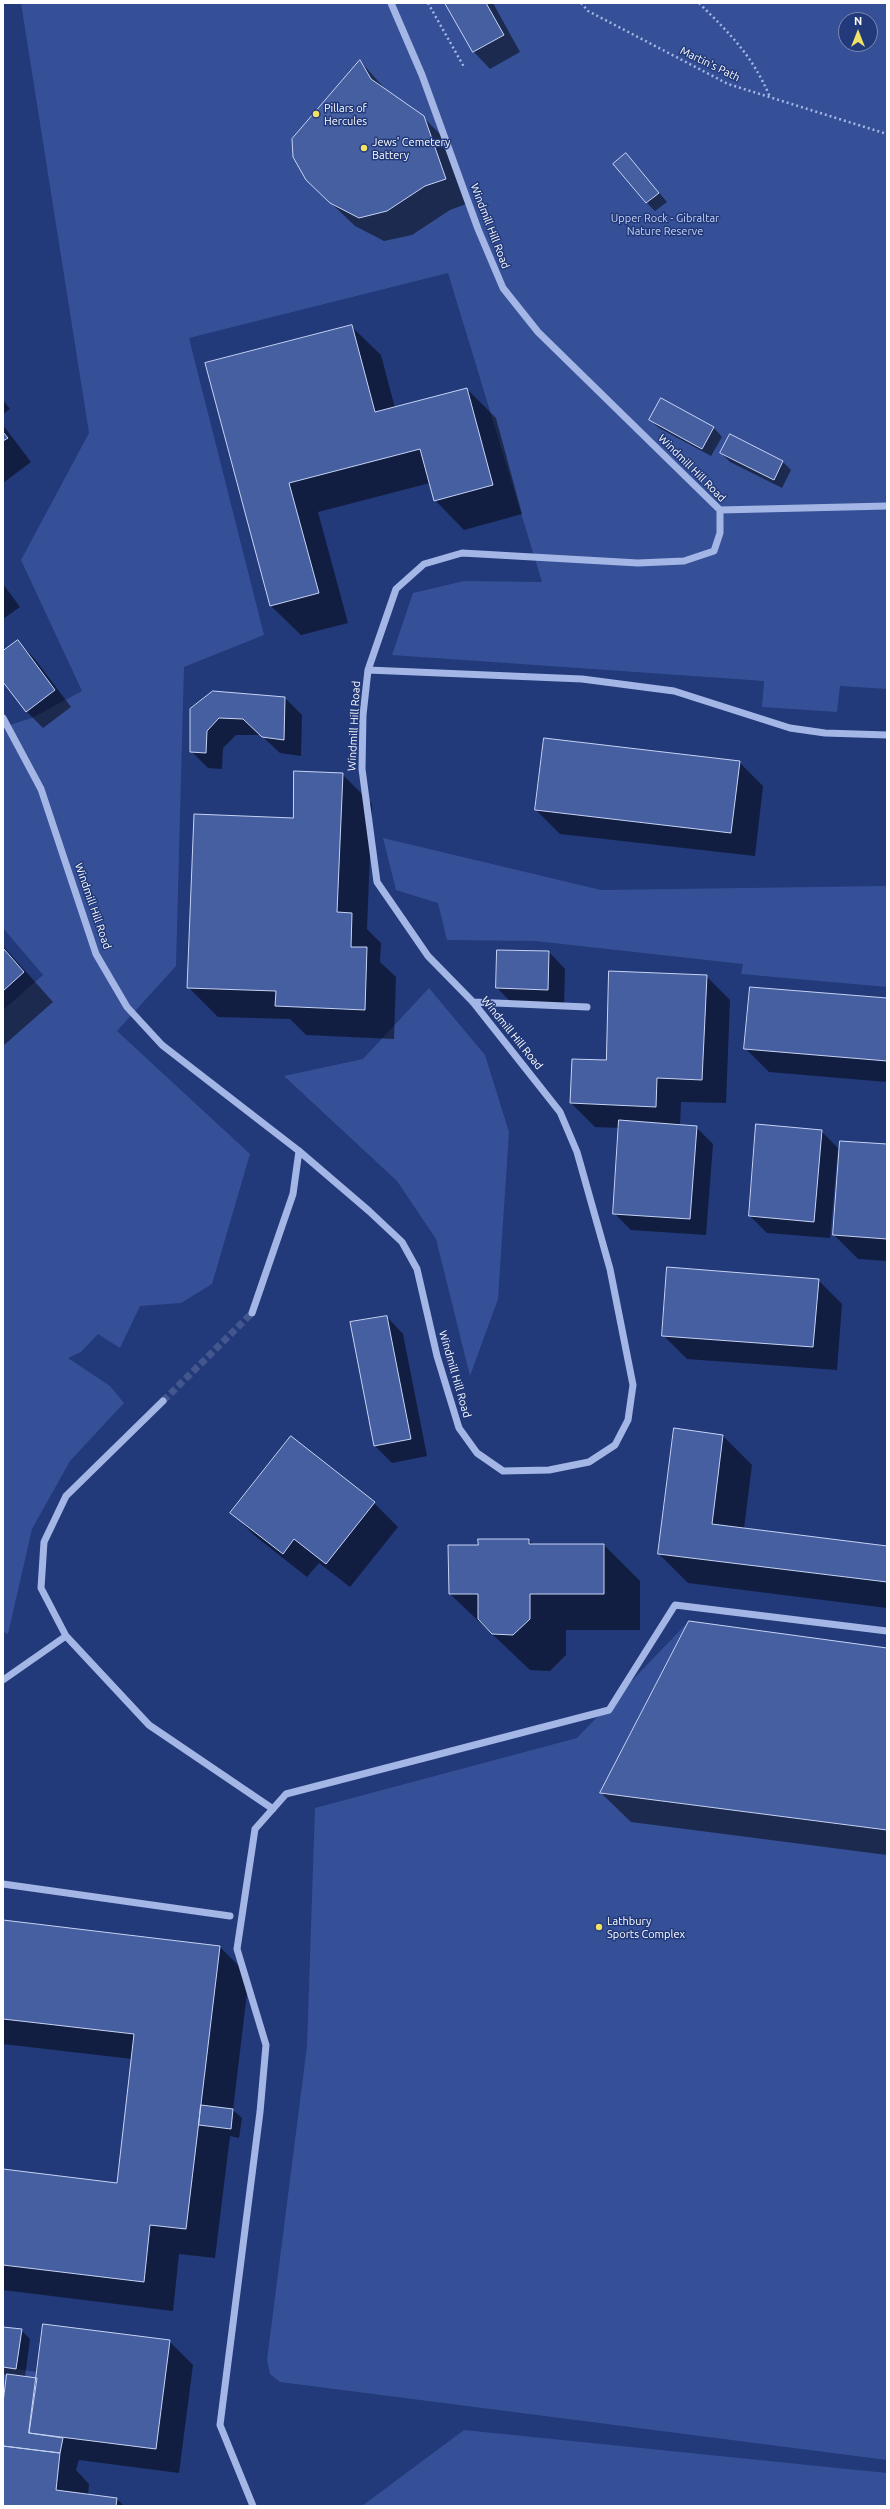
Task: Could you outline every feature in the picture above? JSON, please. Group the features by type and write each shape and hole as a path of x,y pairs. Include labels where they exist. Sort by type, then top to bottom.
{"street":[{"name":"Windmill Hill Road","path":"3,718 41,789 96,954 127,1007 162,1045 299,1151 370,1211 402,1242 417,1269 438,1356 459,1428 477,1453 503,1471 549,1470 589,1462 615,1445 628,1420 633,1385 610,1269 577,1152 560,1112 473,1002 428,956 377,882 362,769 364,716 368,670 396,589 424,564 462,553 638,563 684,561 714,551 720,533 720,510 538,332 503,288 478,229 422,75 391,3"},
{"path":"720,510 887,506"},
{"path":"368,670 582,679 666,690 790,728 825,733 887,736"},
{"path":"473,1002 587,1007"},
{"path":"252,1313 293,1194 299,1151"},
{"path":"163,1401 66,1496 44,1542 41,1588 66,1636 149,1725 273,1809"},
{"path":"253,2506 220,2424 260,2112 266,2045 237,1949 255,1829 286,1794 609,1710 675,1605 887,1632"},
{"path":"3,1680 66,1636"},
{"path":"3,1884 230,1916"}],"path":[{"path":"428,3 464,67"},
{"name":"Martin's Path","path":"581,3 588,11 728,84 887,134"},
{"path":"699,3 743,48 759,70 770,97"}],"green space":[{"name":"Upper Rock - Gibraltar Nature Reserve","path":"21,3 887,3 887,689 840,686 837,712 762,707 764,681 392,655 413,593 464,581 542,582 448,273 189,338 264,635 184,667 176,966 117,1031 250,1154 212,1284 181,1303 140,1306 120,1348 98,1334 81,1352 68,1358 110,1386 124,1403 70,1461 32,1529 8,1634 3,1632 3,1010 43,975 3,928 3,727 32,718 82,691 21,560 89,433"},
{"path":"383,838 601,890 887,886 887,987 741,974 743,964 535,941 447,940 438,903 396,890"},
{"path":"429,988 485,1055 509,1132 498,1299 470,1376 436,1239 397,1181 284,1076 363,1059"},
{"name":"Lathbury Sports Complex","path":"689,1621 887,1648 887,2460 280,2382 270,2374 267,2360 307,2046 315,1808 577,1738"},
{"path":"3,2367 37,2372 37,2378 7,2374 3,2403"},
{"path":"464,2430 887,2473 887,2506 362,2506"}],"building":[{"path":"445,3 486,3 504,35 473,52"},
{"name":"Jews' Cemetery Battery","path":"360,60 371,79 424,116 446,179 425,186 387,211 359,218 330,203 306,180 293,157 292,139"},
{"path":"626,153 659,193 646,203 613,164"},
{"path":"352,325 375,412 467,388 493,485 434,501 420,449 289,483 319,593 270,606 205,363"},
{"path":"661,398 714,427 702,449 649,420"},
{"path":"3,432 8,438 3,441"},
{"path":"730,434 783,461 774,480 720,453"},
{"path":"18,640 55,690 26,712 3,682 3,651"},
{"path":"213,691 285,697 284,740 262,737 243,719 219,718 207,731 206,753 190,752 190,709"},
{"path":"544,738 740,761 731,833 535,810"},
{"path":"294,771 343,773 337,912 352,913 351,947 367,947 365,1010 275,1006 276,991 187,988 194,814 293,818"},
{"path":"3,948 24,972 3,991"},
{"path":"497,950 549,951 548,990 496,988"},
{"path":"609,971 707,975 702,1080 657,1078 656,1107 570,1103 572,1059 606,1060"},
{"path":"750,987 887,998 887,1061 744,1049"},
{"path":"619,1120 697,1126 690,1219 613,1214"},
{"path":"756,1124 822,1130 814,1222 749,1216"},
{"path":"840,1141 887,1144 887,1239 833,1235"},
{"path":"667,1267 819,1279 813,1347 662,1336"},
{"path":"387,1316 411,1439 374,1446 350,1322"},
{"path":"674,1428 723,1435 712,1524 887,1546 887,1582 658,1554"},
{"path":"291,1436 375,1502 326,1564 294,1539 283,1554 230,1513"},
{"path":"478,1539 529,1539 529,1544 604,1544 604,1594 530,1594 530,1619 513,1635 492,1634 478,1619 478,1594 449,1594 448,1545 478,1545"},
{"path":"689,1621 887,1648 887,1830 600,1793"},
{"path":"3,1920 220,1946 186,2229 150,2225 144,2282 3,2265 3,2169 117,2183 134,2034 3,2019"},
{"path":"201,2105 233,2109 231,2129 199,2125"},
{"path":"43,2324 170,2340 156,2449 29,2433"},
{"path":"3,2327 22,2329 16,2369 3,2367"},
{"path":"7,2374 37,2378 29,2433 63,2438 60,2453 3,2446 3,2403"},
{"path":"3,2446 60,2453 56,2490 117,2498 116,2506 3,2506"}],"tunnel":[{"path":"163,1401 252,1313"}],"place":[{"name":"Pillars of Hercules","path":"316,114"},
{"name":"Jews' Cemetery Battery","path":"364,148"},
{"name":"Lathbury Sports Complex","path":"599,1927"}]}
